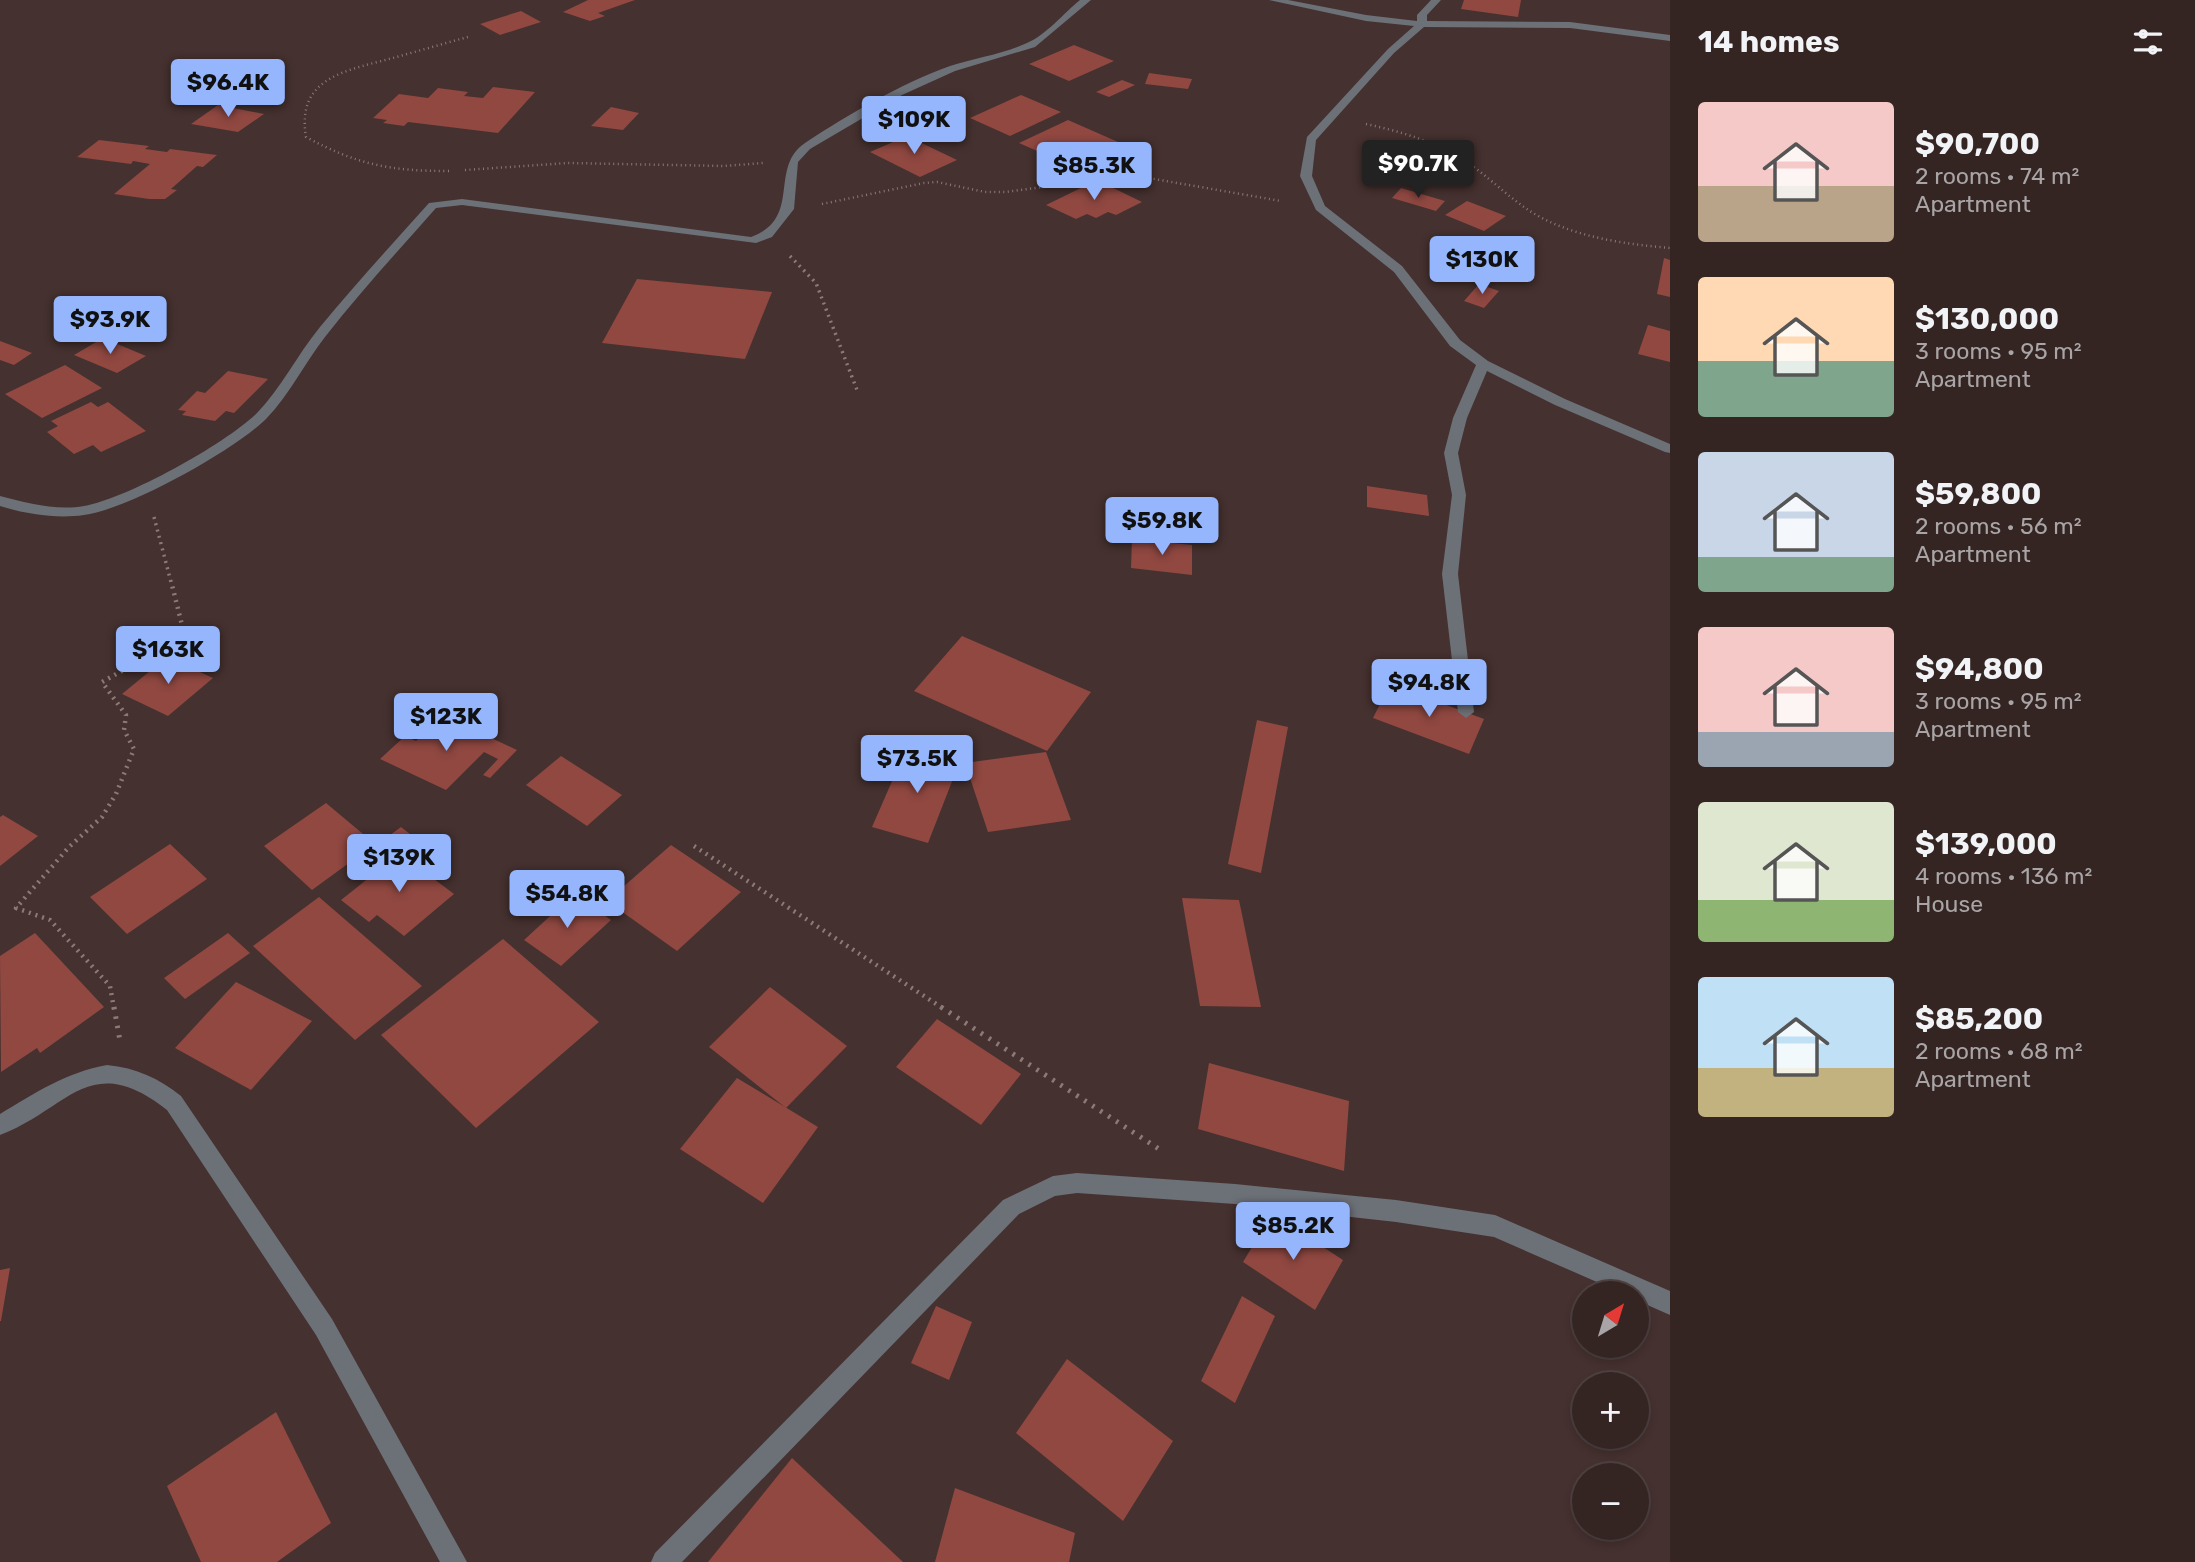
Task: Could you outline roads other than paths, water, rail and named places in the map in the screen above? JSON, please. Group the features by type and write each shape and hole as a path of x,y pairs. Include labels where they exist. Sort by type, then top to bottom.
{"street":[{"path":"0,501 24,509 83,511 125,498 232,441 261,416 289,384 318,338 363,282 433,205 462,202 742,242 768,235 789,209 793,161 806,147 898,93 958,66 1038,41 1086,0"},
{"path":"1274,0 1366,18 1422,24 1570,24 1670,38"},
{"path":"1436,0 1422,15 1422,24 1391,51 1311,139 1306,176 1320,208 1398,269 1455,342 1483,364 1560,402 1670,449"},
{"path":"1466,712 1450,574 1459,495 1451,453 1460,418 1483,364"},
{"path":"0,1125 91,1076 125,1073 146,1081 174,1103 324,1327 454,1562"},
{"path":"664,1562 1011,1207 1053,1186 1077,1183 1234,1194 1409,1212 1484,1223 1670,1303"}]}
